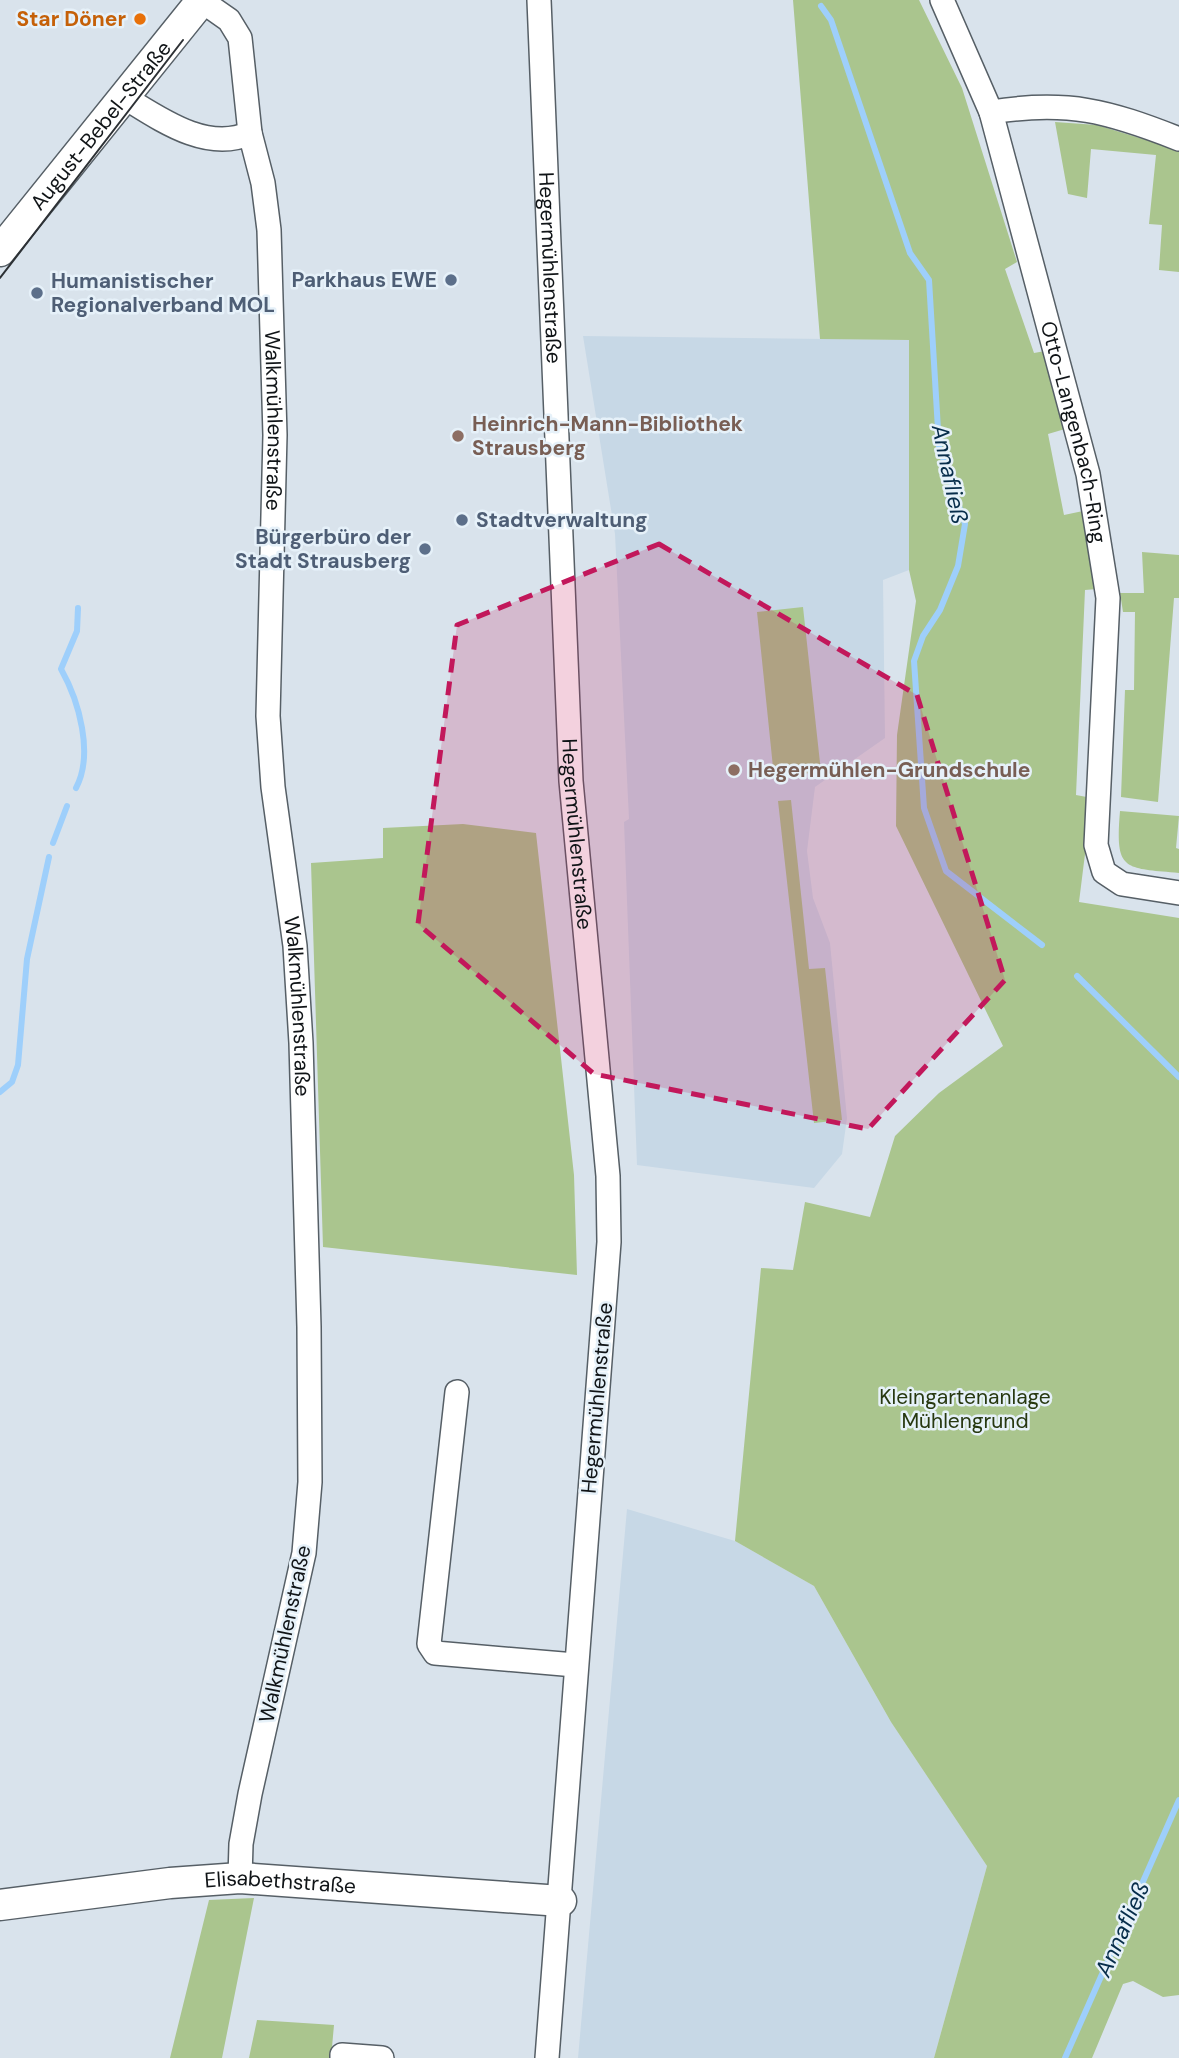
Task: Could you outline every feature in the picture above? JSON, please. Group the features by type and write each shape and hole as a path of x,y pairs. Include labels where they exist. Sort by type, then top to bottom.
{"street":[{"name":"August-Bebel-Straße","path":"0,251 202,0"},
{"name":"Walkmühlenstraße","path":"202,0 229,20 240,38 250,133 263,183 271,262 275,435 268,716 273,788 295,946 301,1043 310,1482 304,1553 248,1803 241,1844 240,1878"},
{"name":"Hegermühlenstraße","path":"539,0 571,780 608,1176 609,1263 575,1665 561,1900 547,2058"},
{"name":"Otto-Langenbach-Ring","path":"942,0 991,112 1088,474 1108,598 1096,845 1104,872 1122,884 1179,893"},
{"path":"124,97 180,131 226,140 250,133"},
{"path":"991,112 1065,106 1120,116 1179,139"},
{"path":"457,1392 429,1644 435,1653 575,1665"},
{"name":"Elisabethstraße","path":"0,1905 170,1883 240,1878 561,1900"},
{"path":"342,2058 342,2055 382,2058"}],"highlighted area":[{"path":"659,544 917,695 1005,980 868,1129 594,1074 418,924 457,625"}],"shaded area":[{"name":"Hegermühlen-Grundschule","path":"583,336 909,340 909,570 883,580 885,738 815,787 807,851 813,898 830,943 847,1118 842,1154 814,1188 637,1165 624,822 629,819 615,534"},
{"path":"627,1509 735,1541 814,1586 891,1722 987,1866 934,2058 578,2058"}],"green space":[{"name":"Kleingartenanlage Mühlengrund","path":"793,0 919,0 962,88 1017,262 1005,269 1034,353 1045,351 1065,429 1048,434 1064,515 1083,511 1097,589 1085,590 1076,795 1092,798 1079,902 1179,918 1179,1995 1163,1997 1133,1981 1123,1984 1092,2058 934,2058 987,1866 891,1722 814,1586 735,1541 761,1268 793,1270 805,1202 870,1217 895,1136 939,1093 1003,1046 896,826 897,735 916,601 909,570 909,340 820,339"},
{"path":"1055,122 1097,125 1179,150 1179,272 1159,270 1162,225 1149,224 1156,155 1091,149 1087,198 1068,194"},
{"path":"1142,552 1179,555 1179,598 1174,598 1158,802 1121,797 1125,690 1134,690 1135,612 1123,612 1120,593 1144,593"},
{"path":"803,607 821,772 774,777 757,612"},
{"path":"791,800 809,969 825,968 842,1120 814,1123 778,801"},
{"path":"1120,811 1179,816 1176,848 1179,849 1179,873 1145,870 1127,863 1119,845"},
{"path":"463,824 536,833 574,1175 577,1275 323,1247 311,863 383,858 383,828"},
{"path":"254,1898 222,2058 170,2058 209,1900"},
{"path":"257,2020 334,2025 331,2058 249,2058"}],"waterway":[{"name":"Annafließ","path":"821,6 831,20 910,253 929,280 939,446 965,524 958,566 940,610 923,636 914,661 924,808 946,871 1042,945"},
{"path":"76,788 84,760 82,728 73,696 61,669 77,631 78,608"},
{"path":"53,843 67,806"},
{"path":"0,1092 12,1082 18,1065 27,959 49,857"},
{"name":"Annafließ","path":"1077,976 1179,1077"},
{"name":"Annafließ","path":"1065,2058 1179,1800"}],"tram line":[{"path":"0,278 183,40"}],"place":[{"name":"Star Döner","path":"140,19"},
{"name":"Parkhaus EWE","path":"451,280"},
{"name":"Humanistischer Regionalverband MOL","path":"37,293"},
{"name":"Heinrich-Mann-Bibliothek Strausberg","path":"458,436"},
{"name":"Stadtverwaltung","path":"462,520"},
{"name":"Bürgerbüro der Stadt Strausberg","path":"425,549"},
{"name":"Hegermühlen-Grundschule","path":"734,770"}]}
